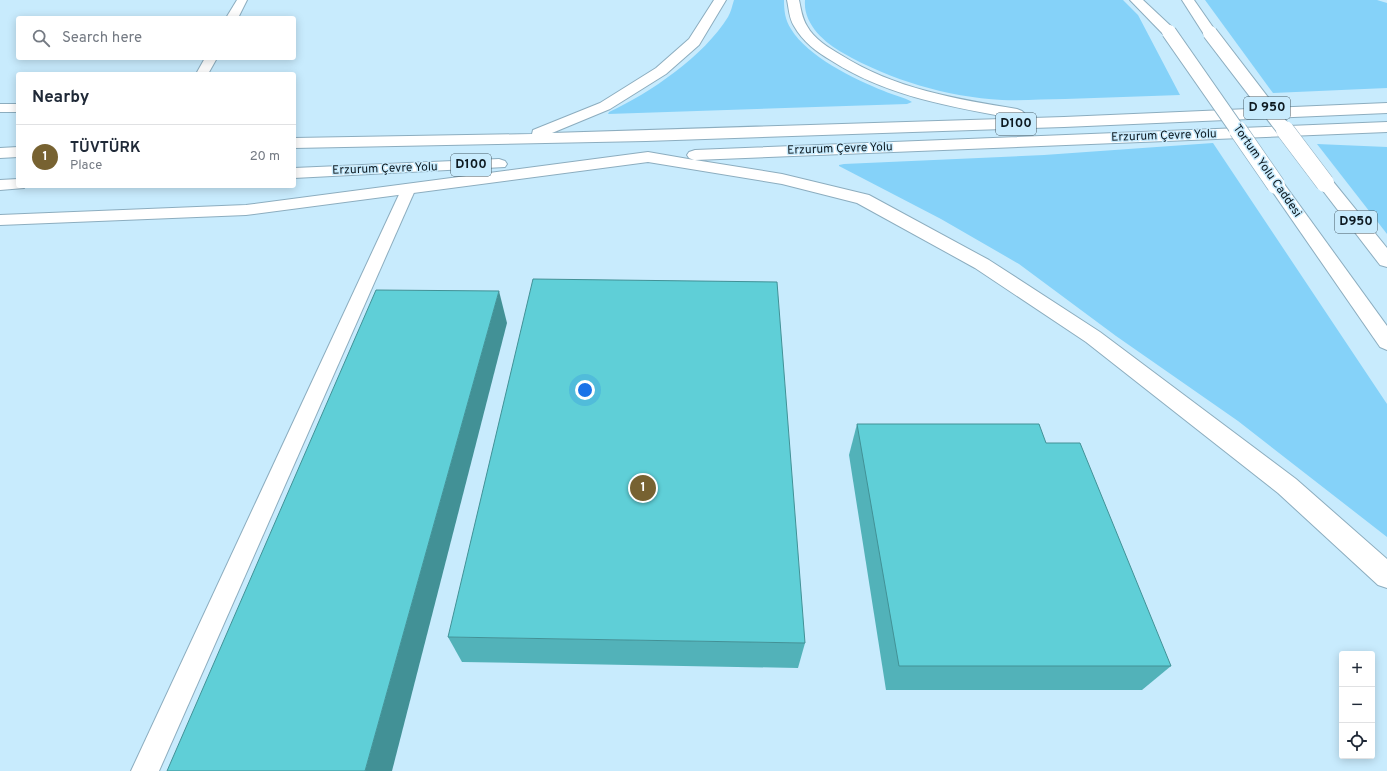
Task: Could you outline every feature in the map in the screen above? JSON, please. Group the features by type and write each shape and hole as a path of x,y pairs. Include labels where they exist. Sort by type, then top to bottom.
{"highway":[{"path":"528,138 605,106 661,71 694,42 720,0"},
{"path":"793,0 801,28 817,46 843,63 884,84 959,104 1064,122"},
{"path":"1136,0 1169,32"},
{"name":"Tortum Yolu Caddesi","path":"1147,0 1387,342"},
{"name":"D 950","path":"1188,0 1210,33 1325,183"},
{"name":"Erzurum Çevre Yolu","path":"296,143 654,136 1064,122 1387,108"},
{"name":"Erzurum Çevre Yolu","path":"296,172 1387,127"},
{"path":"0,153 16,152"},
{"path":"0,220 246,210 648,157 782,179 863,199 982,264 1093,337 1281,481 1387,576"},
{"name":"D950","path":"1325,183 1387,262"},
{"path":"0,185 16,184"}],"lane":[{"path":"233,16 242,0"},
{"path":"203,72 210,60"},
{"path":"0,108 16,108"},
{"path":"145,771 409,188"}],"shaded area":[{"path":"734,0 784,0 787,22 808,49 820,58 846,73 872,86 912,102 907,104 608,114 609,112 642,95 691,59 718,32 729,15"},
{"path":"805,0 1123,0 1138,15 1180,95 1002,100 961,95 920,86 861,63 836,49 822,38 811,24 805,9"},
{"path":"1205,0 1377,0 1387,3 1387,88 1273,93"},
{"path":"1213,143 1387,404 1387,537 1238,421 1116,336 1019,264 941,219 839,166 844,164 1044,155"},
{"path":"1317,144 1387,147 1387,234"}],"building":[{"path":"533,279 777,282 805,643 448,637"},
{"path":"376,290 499,291 365,771 167,771"},
{"path":"857,424 1039,424 1046,443 1080,443 1171,666 899,666"}],"place":[{"name":"TÜVTÜRK","path":"643,488"}]}
